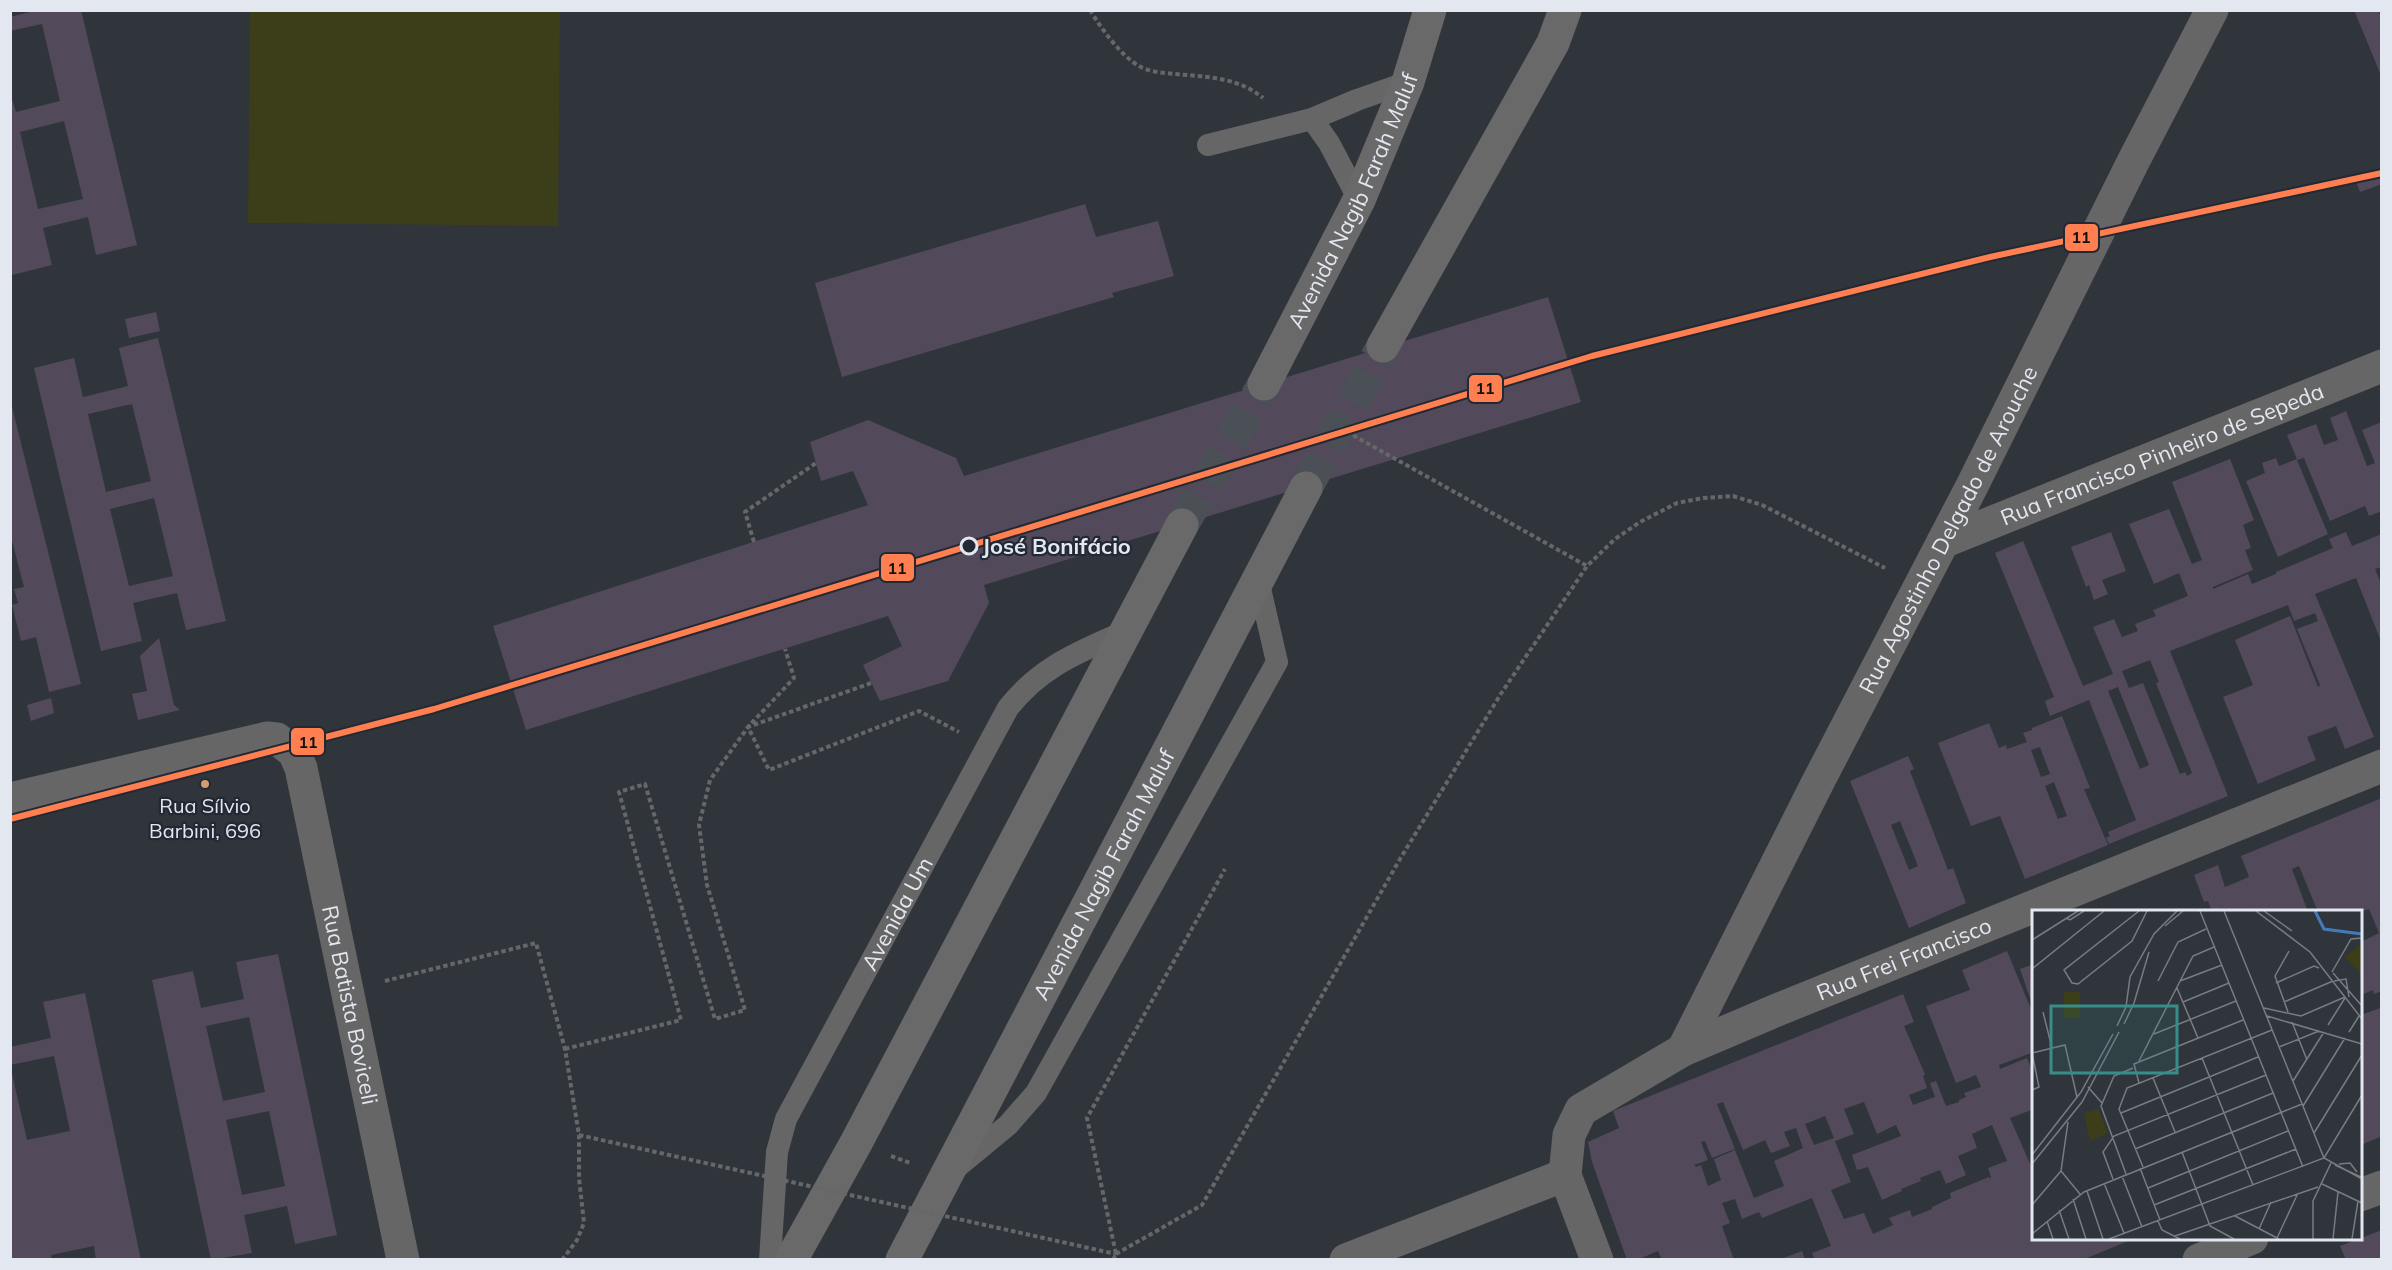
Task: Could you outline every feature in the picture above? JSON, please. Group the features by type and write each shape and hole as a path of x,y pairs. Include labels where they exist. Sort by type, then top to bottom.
{"main road":[{"name":"Avenida Nagib Farah Maluf","path":"1264,384 1359,200 1408,82 1430,10"},
{"path":"1383,346 1553,43 1565,10"},
{"name":"Avenida Nagib Farah Maluf","path":"902,1260 1306,488"},
{"path":"791,1260 856,1143 1182,525"}],"street":[{"name":"Rua Agostinho Delgado de Arouche","path":"1683,1050 1818,782 1943,542 2211,10"},
{"name":"Rua Francisco Pinheiro de Sepeda","path":"1943,542 2382,366"},
{"name":"Rua Batista Boviceli","path":"12,794 267,738 277,739 294,752 301,768 319,846 344,982 403,1260"},
{"name":"Rua Frei Francisco","path":"1597,1260 1565,1175 1569,1135 1581,1110 1683,1050 2382,766"},
{"path":"1346,1260 1565,1175"},
{"path":"2362,1195 2382,1186"},
{"path":"2199,1260 2249,1240"}],"lane":[{"path":"1208,146 1312,119 1357,99 1408,82"},
{"path":"1312,119 1329,143 1359,200"},
{"path":"946,1176 1008,1125 1036,1093 1277,663 1258,580"},
{"name":"Avenida Um","path":"770,1260 777,1152 786,1119 1008,708 1024,687 1066,658 1126,631"}],"path":[{"path":"1090,10 1105,33 1139,66 1161,73 1228,80 1254,90 1279,112 1312,119"},
{"path":"1340,428 1587,566"},
{"path":"754,542 745,512 816,464"},
{"path":"1113,1260 1116,1254 1202,1205 1406,849 1502,692 1587,566 1615,539 1640,522 1677,503 1733,496 1762,505 1920,586"},
{"path":"565,1049 681,1020 619,792 645,784 715,1020 745,1010 707,885 699,825 710,780 748,727 794,678 785,649"},
{"path":"748,727 871,683"},
{"path":"748,727 768,770 919,711 964,734"},
{"path":"1116,1254 1087,1118 1225,869"},
{"path":"375,983 536,943 565,1049 579,1135 579,1178 584,1223 577,1240 562,1260"},
{"path":"579,1135 1116,1254"}],"green space":[{"path":"250,11 560,11 558,226 248,223"}],"building":[{"path":"38,10 81,10 137,245 96,255 88,217 43,228 52,265 12,275 10,93 16,112 60,101 42,24 10,31 10,17","holes":["64,121 83,199 38,209 20,132"]},
{"path":"2354,10 2378,10 2382,19 2382,78"},
{"path":"2382,169 2382,184 2360,192 2355,179"},
{"path":"1085,204 1096,237 1158,221 1174,276 1112,293 1114,297 842,377 815,283"},
{"path":"1548,297 1581,402 984,585 989,603 948,681 880,701 863,665 902,646 888,616 526,730 493,626 868,505 853,471 821,481 810,442 868,420 956,458 964,476"},
{"path":"156,312 160,331 129,338 125,319"},
{"path":"158,338 226,621 186,630 177,593 133,603 142,641 101,651 34,368 74,358 83,397 128,386 119,348","holes":["132,404 151,481 106,492 88,414","154,498 173,576 129,586 110,509"]},
{"path":"10,399 81,684 49,692 36,637 21,641 12,605 18,603 14,589 24,587 10,533"},
{"path":"2346,411 2367,466 2375,463 2362,430 2382,422 2382,511 2369,516 2365,506 2330,521 2304,458 2297,460 2328,534 2278,557 2246,481 2265,473 2262,463 2276,458 2279,466 2297,459 2287,435 2316,424 2324,445 2338,440 2330,418"},
{"path":"2230,459 2254,520 2243,525 2251,548 2245,550 2253,570 2213,587 2213,589 2248,574 2252,584 2276,574 2276,572 2333,548 2329,539 2346,532 2352,546 2382,534 2382,567 2375,569 2382,586 2382,644 2356,578 2315,594 2374,737 2345,749 2336,726 2307,737 2316,760 2258,784 2223,697 2253,685 2235,640 2290,616 2318,687 2320,685 2297,629 2318,621 2315,613 2294,621 2288,605 2170,651 2228,796 2109,844 2106,838 2110,836 2108,832 2136,820 2089,700 2050,716 2045,701 2054,697 1995,553 2023,541 2083,686 2113,674 2093,627 2114,619 2122,637 2138,631 2135,624 2156,616 2153,610 2188,596 2179,573 2154,584 2129,524 2169,509 2192,564 2202,560 2172,482","holes":["2150,660 2159,682 2156,683 2192,773 2187,776 2185,772 2180,774 2143,683 2129,688 2122,671","2118,687 2149,765 2140,769 2108,691"]},
{"path":"2111,532 2126,571 2102,580 2108,594 2094,600 2089,585 2086,587 2071,547"},
{"path":"159,638 174,705 180,710 138,720 132,694 147,691 140,656"},
{"path":"51,698 54,713 31,721 27,705"},
{"path":"2062,716 2090,788 2084,789 2108,845 2025,879 2000,816 1971,826 1938,743 1989,723 1999,748 2006,745 2007,749 2027,742 2023,733","holes":["2040,747 2050,774 2041,777 2031,750","2054,782 2067,816 2058,819 2045,786"]},
{"path":"1908,756 1914,769 1910,771 1948,870 1953,868 1966,903 1909,928 1850,781","holes":["1900,821 1918,866 1909,870 1891,825"]},
{"path":"2382,798 2382,991 2374,994 2373,990 2362,995 2362,942 2379,933 2369,909 2362,912 2317,910 2299,866 2292,869 2307,910 2211,910 2208,901 2204,902 2194,875 2218,865 2225,887 2249,877 2241,856"},
{"path":"2007,951 2032,1009 2032,1053 1999,1065 2000,1069 2027,1058 2032,1071 2032,1110 2010,1118 2032,1168 2032,1240 2131,1240 2082,1260 1815,1260 1812,1253 1831,1246 1812,1198 1762,1218 1759,1212 1742,1219 1735,1199 1722,1203 1730,1223 1722,1226 1734,1260 1662,1260 1658,1251 1637,1260 1627,1260 1592,1162 1588,1142 1619,1128 1613,1111 1903,994 1914,1022 1904,1026 1925,1074 1923,1076 1927,1088 1909,1095 1913,1105 1935,1097 1930,1083 1936,1081 1946,1106 1959,1102 1966,1097 1964,1093 1981,1087 1976,1075 1956,1083 1926,1006 1970,990 1962,970","holes":["1723,1102 1743,1150 1765,1140 1771,1153 1790,1146 1784,1132 1796,1128 1803,1148 1774,1161 1784,1186 1754,1198 1735,1150 1714,1159 1721,1180 1708,1186 1701,1165 1696,1167 1694,1165 1708,1160 1701,1142 1705,1141 1712,1158 1735,1149 1717,1104","1864,1102 1877,1134 1896,1125 1901,1136 1852,1155 1857,1170 1868,1167 1882,1200 1921,1181 1920,1178 1940,1170 1946,1184 1966,1175 1958,1156 1977,1148 1972,1134 1992,1125 2007,1161 1988,1168 1991,1177 1989,1179 1989,1177 1950,1193 1951,1198 1912,1217 1910,1210 1889,1218 1893,1225 1873,1234 1864,1213 1844,1219 1831,1190 1851,1182 1835,1141 1854,1134 1844,1109","1825,1116 1834,1138 1814,1145 1805,1124"]},
{"path":"278,954 337,1235 295,1244 287,1206 244,1215 252,1253 211,1260 152,980 193,971 201,1008 244,999 236,962","holes":["249,1017 265,1092 223,1101 206,1026","269,1111 285,1186 242,1195 226,1120"]},
{"path":"2032,965 2032,1004 2020,969"},
{"path":"85,993 141,1260 96,1260 94,1246 51,1255 52,1260 10,1260 10,1047 51,1038 43,1002","holes":["54,1056 70,1131 27,1140 10,1065"]},
{"path":"2380,1008 2382,1012 2382,1136 2362,1145 2362,1015"},
{"path":"2382,1230 2382,1260 2346,1260 2340,1246 2362,1240 2362,1238"},
{"path":"1802,1251 1805,1260 1781,1260 1781,1259"}],"tunnel":[{"path":"1306,488 1383,346"},
{"path":"1182,525 1264,384"}],"transit line":[{"name":"11","path":"10,819 434,709 1592,356 1990,257 2382,173"}],"place":[{"name":"José Bonifácio","path":"969,546"},
{"name":"Rua Sílvio Barbini, 696","path":"205,784"}]}
